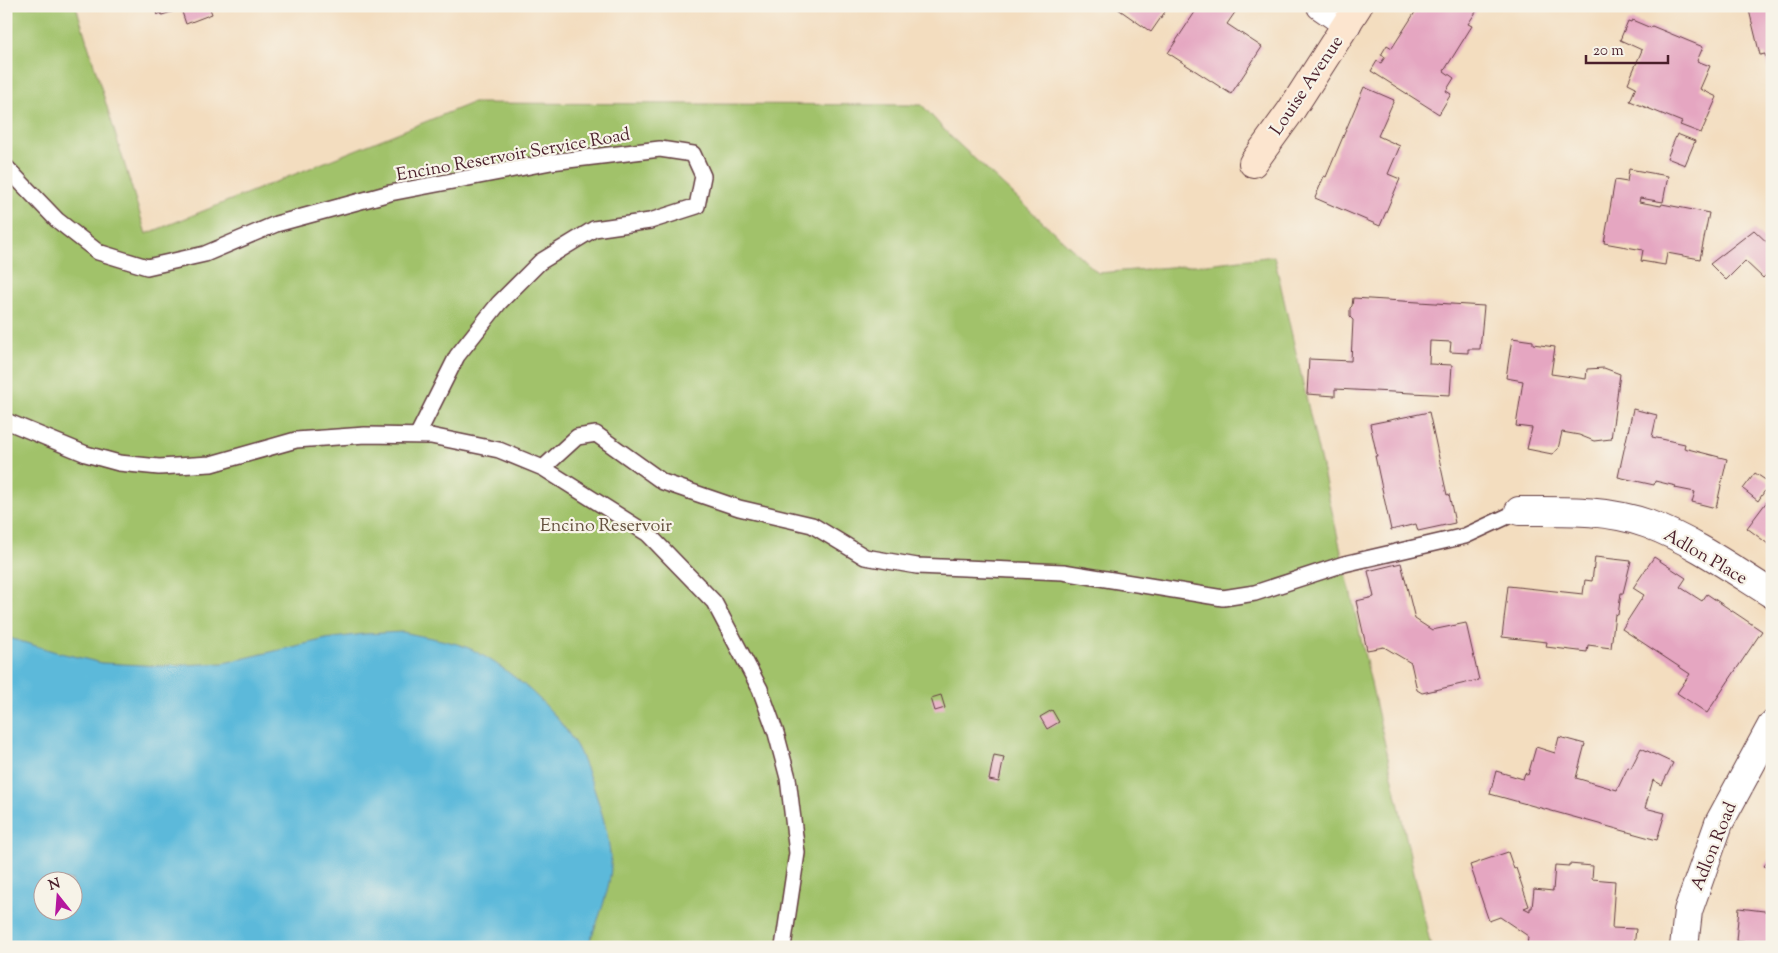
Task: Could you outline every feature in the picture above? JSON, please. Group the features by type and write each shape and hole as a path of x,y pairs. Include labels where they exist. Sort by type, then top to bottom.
{"street":[{"path":"1321,6 1353,15"},
{"name":"Louise Avenue","path":"1253,163 1290,112 1353,15"},
{"name":"Adlon Place","path":"1519,511 1581,511 1647,524 1686,541 1772,594"},
{"name":"Adlon Road","path":"1684,947 1688,911 1719,823 1772,724"}],"lane":[{"name":"Encino Reservoir Service Road","path":"6,167 56,220 98,252 147,267 205,254 276,224 390,194 552,162 660,149 693,154 703,176 697,206 650,221 594,229 540,262 499,303 457,356 417,436"},
{"path":"6,421 86,454 119,463 159,467 211,464 296,440 365,435 431,436 499,450 543,468 648,534 714,602 760,689 776,733 788,778 797,853 783,947"},
{"path":"543,468 577,437 596,434 663,482 740,508 812,525 865,557 917,566 1063,572 1223,598 1255,593 1344,564 1465,536 1519,511"}],"green space":[{"name":"Encino Reservoir","path":"6,6 76,6 146,234 472,103 922,105 949,135 1098,273 1207,264 1274,256 1431,947 6,947"}],"water":[{"path":"403,632 466,647 488,659 518,680 557,718 580,752 599,803 608,839 611,863 609,883 599,917 587,947 6,947 6,637 102,663 162,666 224,663 326,639 364,634"}],"building":[{"path":"154,6 209,6 212,14 186,24 181,9 157,15"},
{"path":"1114,6 1169,6 1151,32"},
{"path":"1199,6 1235,6 1238,8 1227,24 1262,47 1231,94 1168,53"},
{"path":"1419,6 1480,6 1468,24 1472,26 1444,71 1454,78 1446,91 1451,94 1439,114 1371,71 1377,61 1381,63 1385,57 1381,55 1387,45 1392,48"},
{"path":"1748,6 1772,6 1772,81 1765,54 1760,55"},
{"path":"1632,20 1651,28 1652,26 1703,47 1697,61 1710,66 1700,89 1717,97 1701,133 1680,125 1682,122 1630,101 1636,87 1628,83 1642,50 1620,40 1628,21 1631,22"},
{"path":"1364,87 1394,100 1378,136 1400,146 1388,174 1400,179 1380,226 1315,198 1324,176 1326,177"},
{"path":"1677,134 1695,141 1685,165 1667,158"},
{"path":"1629,169 1668,176 1663,202 1640,198 1639,202 1661,206 1662,204 1709,213 1700,259 1667,253 1665,265 1641,261 1643,250 1604,243 1615,180 1627,182"},
{"path":"1754,230 1772,247 1772,269 1763,278 1745,261 1726,280 1710,264"},
{"path":"1353,298 1484,306 1480,349 1468,349 1468,353 1450,352 1451,342 1430,341 1429,364 1452,365 1450,395 1335,389 1335,396 1307,394 1309,359 1351,361 1353,320 1350,317 1350,308"},
{"path":"1512,338 1533,341 1533,344 1555,347 1551,374 1586,379 1587,369 1604,368 1620,374 1611,439 1594,441 1579,435 1562,432 1558,449 1552,454 1527,449 1532,428 1516,426 1523,381 1506,378"},
{"path":"1633,409 1657,415 1652,437 1685,444 1684,448 1727,459 1716,508 1692,502 1695,492 1655,481 1654,485 1618,477"},
{"path":"1429,412 1455,523 1418,531 1416,524 1391,530 1370,424"},
{"path":"1755,473 1770,483 1758,501 1743,489"},
{"path":"1768,500 1772,502 1772,547 1747,528"},
{"path":"1595,557 1631,561 1623,593 1621,593 1618,615 1615,614 1611,648 1588,645 1587,652 1546,647 1547,642 1502,637 1508,586 1583,594 1585,580 1592,581"},
{"path":"1654,557 1686,578 1680,587 1702,601 1707,594 1762,631 1707,713 1677,693 1690,674 1622,629 1644,595 1633,588"},
{"path":"1401,563 1415,619 1432,630 1466,623 1479,680 1422,693 1417,690 1411,663 1384,647 1367,650 1356,601 1374,597 1368,571"},
{"path":"941,695 945,708 935,711 931,698"},
{"path":"1052,710 1059,722 1047,729 1040,717"},
{"path":"1559,737 1585,744 1576,778 1617,790 1628,767 1631,768 1641,748 1673,763 1662,785 1653,780 1645,808 1665,813 1657,840 1490,794 1496,771 1523,779 1525,773 1528,775 1536,747 1555,753"},
{"path":"994,755 1004,757 999,782 989,780"},
{"path":"1508,852 1514,869 1516,868 1529,906 1524,908 1530,911 1534,889 1553,891 1555,865 1593,866 1592,879 1615,881 1612,928 1636,929 1634,947 1527,947 1528,936 1500,917 1489,921 1470,865"},
{"path":"1772,856 1772,871 1764,866"},
{"path":"1739,908 1772,912 1772,946 1736,941"}]}
